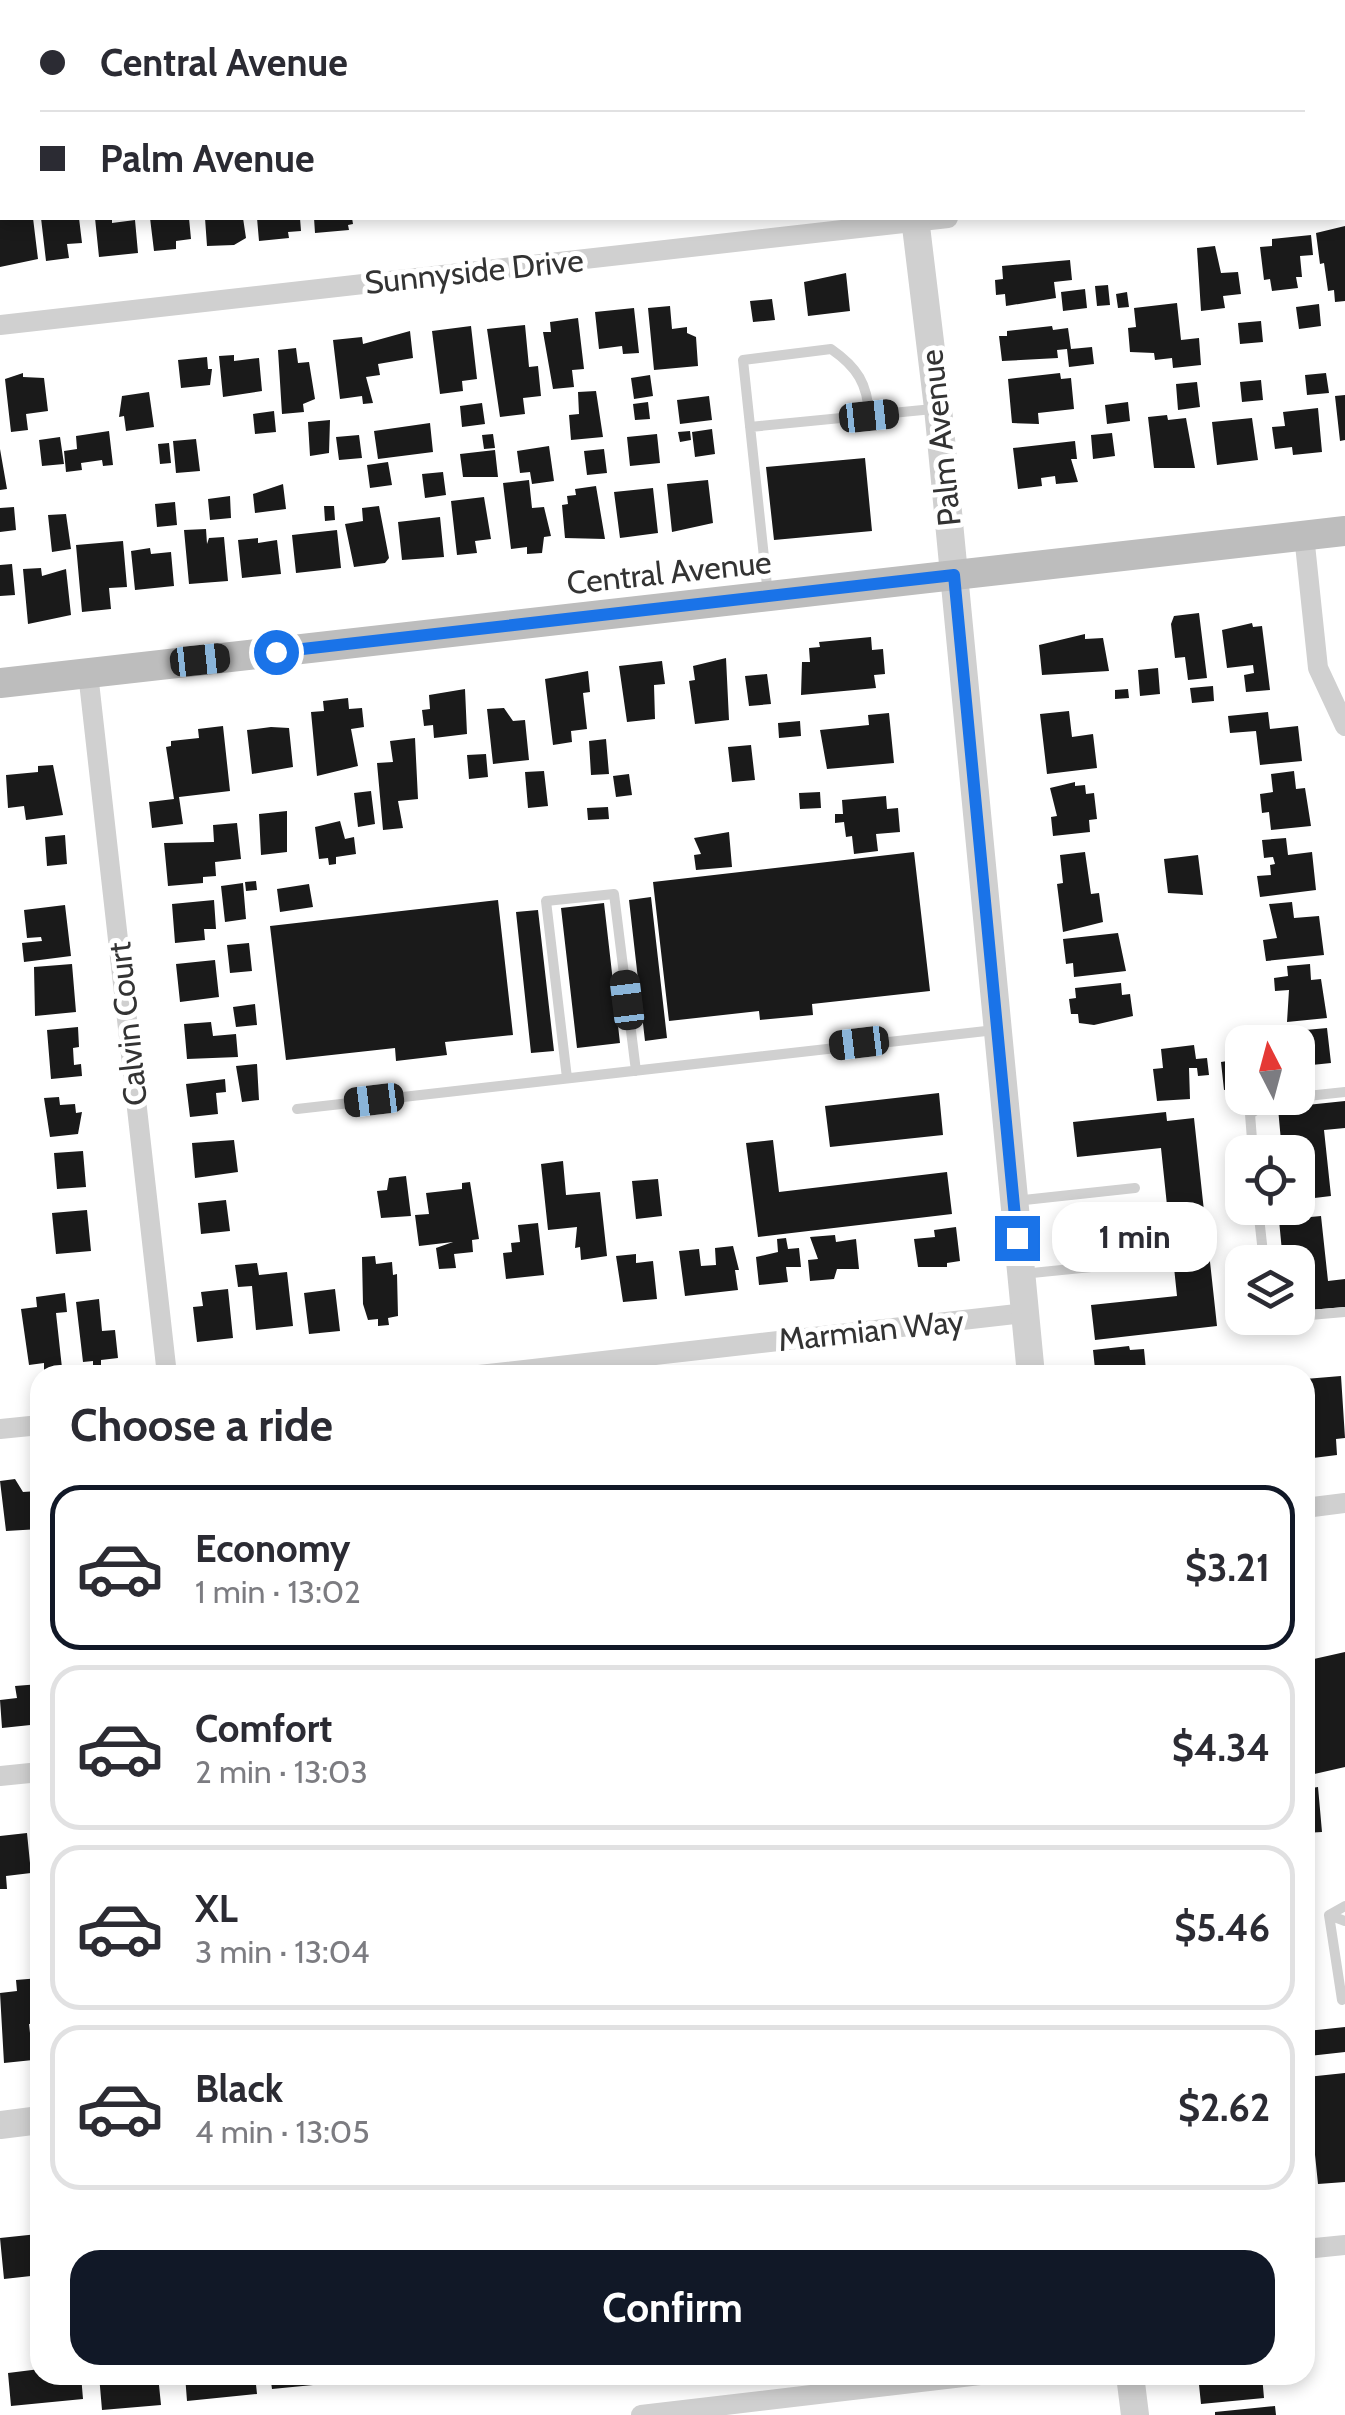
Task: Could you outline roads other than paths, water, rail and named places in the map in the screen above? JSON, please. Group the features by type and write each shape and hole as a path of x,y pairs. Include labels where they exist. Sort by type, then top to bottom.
{"main road":[{"name":"Central Avenue","path":"0,683 1345,531"}],"street":[{"name":"Sunnyside Drive","path":"0,325 915,220"},
{"name":"Palm Avenue","path":"915,220 938,408 1030,1365"},
{"path":"1304,535 1318,668 1345,726"},
{"name":"Calvin Court","path":"88,673 166,1365"},
{"name":"Marmian Way","path":"567,1365 1025,1313"},
{"path":"0,1429 30,1426"},
{"path":"1315,1507 1345,1504"},
{"path":"0,1776 30,1773"},
{"path":"0,2125 30,2121"},
{"path":"1315,2249 1345,2246"},
{"path":"641,2415 895,2385"},
{"path":"1131,2385 1135,2415"}],"lane":[{"path":"768,596 743,360 832,349 848,360 868,388 869,416"},
{"path":"750,428 938,408"},
{"path":"566,1078 546,901 614,894 636,1071"},
{"path":"297,1109 996,1030"},
{"path":"1315,1095 1345,1092"},
{"path":"1014,1201 1134,1188"},
{"path":"1021,1274 1151,1262"},
{"path":"1315,1315 1345,1312"},
{"path":"1329,1916 1345,1906"},
{"path":"1329,1916 1345,1920"},
{"path":"1329,1916 1342,2000"}]}
